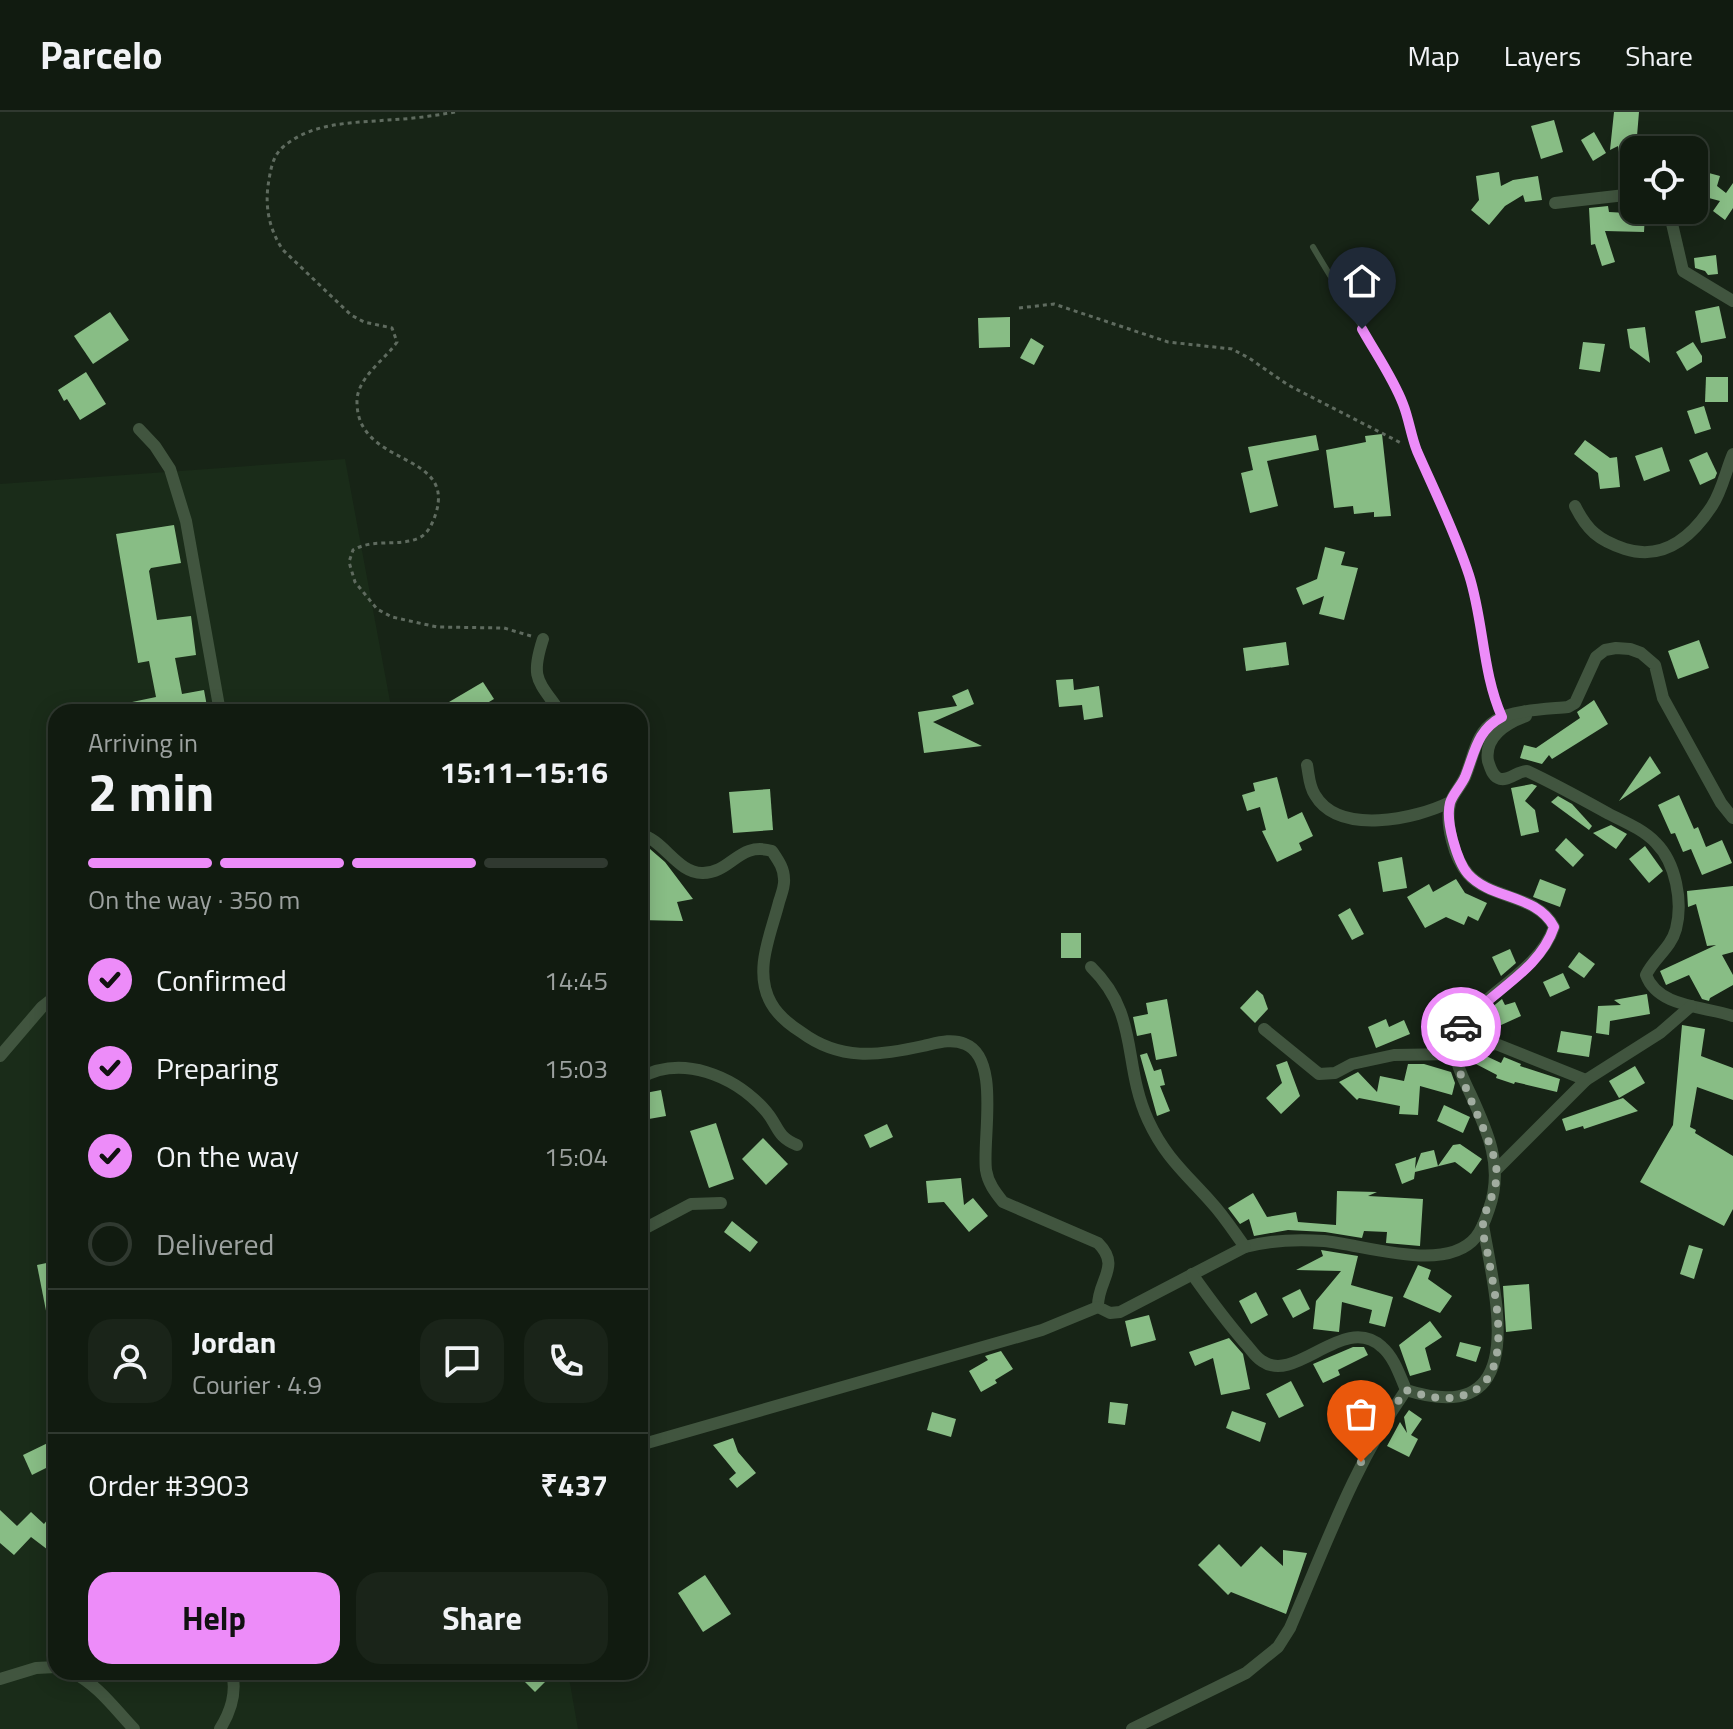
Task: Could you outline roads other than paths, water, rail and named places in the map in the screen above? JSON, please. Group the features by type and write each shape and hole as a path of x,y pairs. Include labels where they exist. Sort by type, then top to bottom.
{"street":[{"path":"1555,203 1620,196"},
{"path":"1672,224 1683,271 1733,301"},
{"path":"139,429 170,469 186,521 219,704"},
{"path":"1575,506 1585,526 1607,543 1641,554 1665,551 1692,530 1713,505 1733,454"},
{"path":"543,639 535,661 536,677 555,704"},
{"path":"648,1443 1042,1330 1098,1307 1110,1313 1120,1312 1245,1247 1287,1240 1324,1241 1435,1256 1460,1250 1477,1237 1483,1224 1494,1196 1497,1169 1489,1140 1462,1077 1455,1044 1460,1028 1470,1016 1531,963 1549,943 1554,927 1548,915 1484,885 1468,874 1456,853 1450,827 1450,802 1465,776 1478,738 1493,722 1511,713 1568,707 1575,703 1596,657 1605,650 1630,649 1641,653 1655,665 1663,698 1721,803 1733,818"},
{"path":"1536,712 1503,727 1494,736 1487,758 1495,776 1501,780 1509,779 1521,771 1527,771 1621,820 1659,845 1673,873 1677,890 1677,928 1671,943 1646,975 1649,985 1658,993 1691,1006 1733,1016"},
{"path":"1307,765 1316,797 1335,812 1353,818 1413,817 1450,802"},
{"path":"648,837 658,841 692,872 706,874 743,852 759,847 772,851 781,865 785,881 762,968 765,987 771,1004 815,1043 839,1053 863,1056 885,1055 949,1041 966,1044 977,1053 983,1064 985,1081 988,1124 986,1170 992,1189 1003,1202 1098,1243 1107,1252 1110,1264 1098,1294 1098,1307"},
{"path":"1091,967 1116,996 1125,1017 1133,1076 1140,1101 1160,1144 1174,1166 1214,1205 1245,1247"},
{"path":"0,1056 48,1002"},
{"path":"1497,1169 1586,1080 1660,1033 1691,1006"},
{"path":"1264,1029 1319,1074 1335,1073 1352,1064 1394,1055 1456,1054 1496,1044 1586,1080"},
{"path":"648,1073 669,1067 720,1076 754,1098 770,1115 778,1133 797,1145"},
{"path":"648,1227 691,1204 721,1203"},
{"path":"1192,1274 1225,1320 1261,1361 1275,1366 1291,1364 1331,1344 1353,1338 1367,1339 1381,1345 1390,1355 1406,1390 1432,1398 1451,1399 1471,1392 1492,1373 1498,1334 1495,1294 1483,1224"},
{"path":"1132,1729 1246,1673 1278,1647 1290,1628 1361,1462 1406,1390"},
{"path":"0,1679 48,1667"},
{"path":"83,1680 99,1692 134,1729"},
{"path":"220,1729 233,1703 234,1680"}],"lane":[{"path":"1313,247 1392,380 1404,406 1417,451 1430,475 1469,574 1486,669 1502,717"}]}
